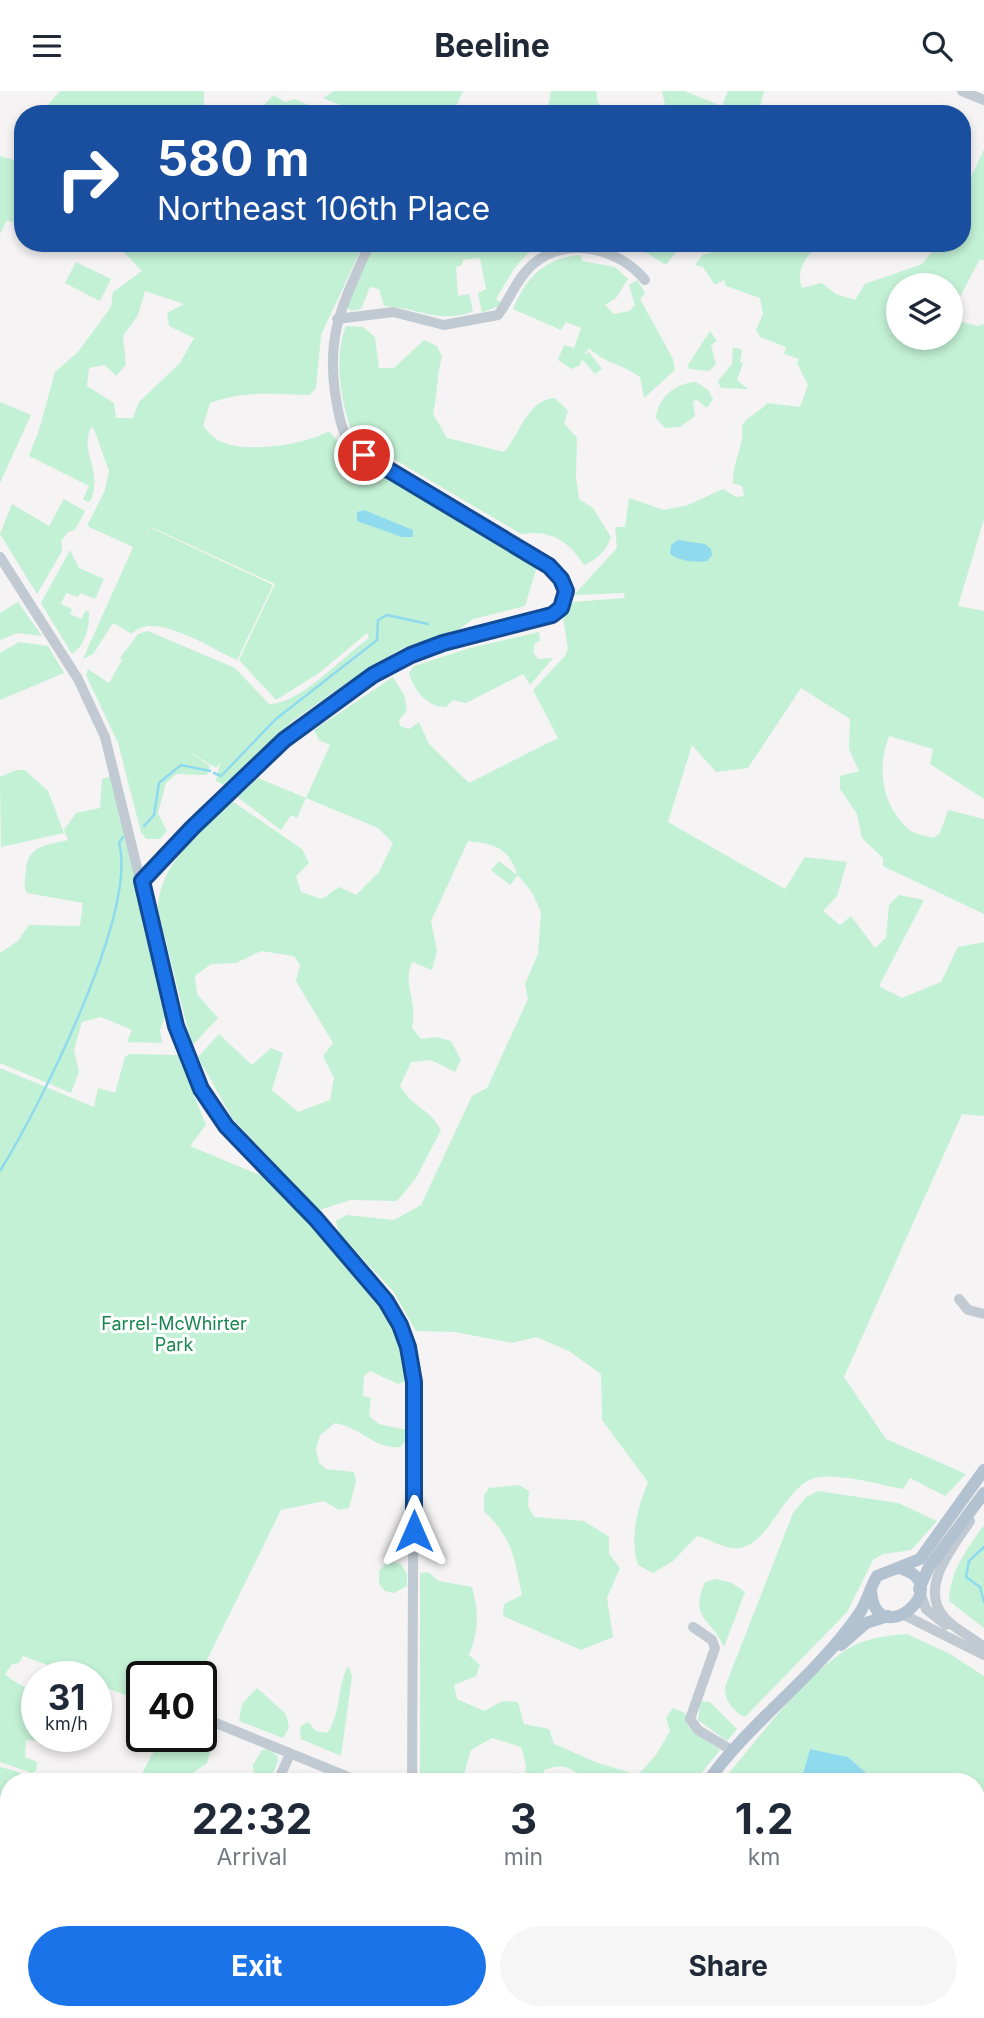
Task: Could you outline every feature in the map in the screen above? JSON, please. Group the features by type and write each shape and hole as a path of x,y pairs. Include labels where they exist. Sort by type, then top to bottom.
{"main road":[{"path":"715,1773 859,1614 883,1571 920,1559 984,1470"},
{"path":"808,1673 866,1623 888,1616 904,1615 916,1606 929,1567 984,1496"},
{"path":"898,1568 911,1573 920,1590"},
{"path":"871,1590 875,1605 888,1616"}],"street":[{"path":"962,91 984,100"},
{"path":"142,881 192,828 284,740 373,675 411,655 443,643 552,615 561,608 566,591 561,579 549,566 353,447 344,437 335,394 331,351 337,319 366,252"},
{"path":"337,319 381,312 405,313 444,325 498,315 521,277 533,263 559,252"},
{"path":"606,252 633,266 645,280"},
{"path":"0,557 94,709 105,737 176,1026 201,1089 247,1150 316,1219 386,1301 400,1325 408,1347 414,1382 412,1773"},
{"path":"958,1299 968,1310 984,1314"},
{"path":"984,1496 945,1558 935,1594 943,1616 984,1651"},
{"path":"920,1590 932,1615 984,1651"},
{"path":"904,1615 984,1651"},
{"path":"693,1626 712,1640 715,1648 690,1719 698,1730 733,1751"},
{"path":"217,1724 338,1773"},
{"path":"282,1773 290,1754"}],"green space":[{"path":"60,91 204,91 204,105 48,105"},
{"path":"334,91 463,91 457,105 340,105 323,98"},
{"path":"551,91 596,91 601,105 549,105"},
{"path":"662,91 684,91 719,105 665,105"},
{"path":"728,91 764,91 760,105 722,105"},
{"path":"273,95 285,102 295,99 309,105 264,105"},
{"path":"984,149 984,261 980,259 963,291 963,273 896,273 922,264 932,252 971,252 971,177"},
{"path":"0,156 14,160 14,223 7,220 0,234"},
{"path":"124,252 360,252 321,335 316,388 310,395 260,394 223,399 210,403 203,426 220,441 244,447 291,444 329,431 343,448 360,461 537,566 525,606 473,619 458,630 401,649 365,670 294,720 224,785 216,781 220,763 216,768 181,747 210,766 207,775 176,774 166,783 158,813 167,831 160,839 146,839 141,832 118,743 86,675 88,669 109,683 122,660 120,658 138,634 148,631 235,668 269,704 281,702 308,688 369,638 367,633 319,673 276,700 239,660 275,584 151,527 128,575 151,528 273,585 237,660 183,633 167,628 141,627 132,634 113,623 93,654 83,659 133,547 87,526 105,490 109,471 94,429 91,427 88,446 94,489 91,500 87,502 83,499 89,486 29,456 55,372 78,352 111,307 113,292 142,271","holes":["145,291 184,304 167,313 169,326 194,338 180,363 139,402 133,418 116,418 114,403 87,386 89,368 105,365 116,376 126,365 123,336 138,315"]},
{"path":"370,252 531,252 516,267 496,299 503,304 482,313 478,293 486,289 480,258 463,260 462,265 456,267 458,296 469,294 473,311 462,315 440,316 384,306 379,289 370,287 361,309 351,311 347,307"},
{"path":"645,252 676,252 666,265"},
{"path":"712,252 812,252 801,269 802,288 822,283 836,294 855,300 865,284 886,277 886,350 963,350 963,322 978,326 984,324 984,519 958,606 984,611 984,799 930,764 933,749 889,736 883,773 887,797 892,808 913,832 934,838 940,833 948,810 984,819 984,914 883,866 883,858 862,838 857,814 840,789 840,776 859,771 849,749 850,719 801,688 748,768 716,772 692,745 668,822 785,889 805,857 847,862 837,896 823,911 840,925 851,916 875,948 886,938 889,905 899,895 924,900 879,986 902,998 941,982 958,947 984,942 984,1116 962,1114 844,1377 886,1439 966,1474 945,1496 910,1478 903,1489 857,1479 812,1479 793,1494 759,1537 749,1545 728,1547 697,1536 673,1561 653,1573 638,1565 634,1544 638,1512 648,1482 602,1420 601,1374 569,1351 536,1337 512,1343 455,1332 416,1331 393,1291 339,1233 336,1221 347,1215 394,1220 421,1205 472,1096 487,1088 528,999 525,984 538,954 541,912 533,894 518,875 510,885 491,870 499,861 517,875 506,853 494,846 468,841 431,921 437,951 432,970 412,962 409,971 412,1028 421,1039 436,1037 451,1041 461,1060 455,1072 431,1060 411,1062 400,1086 411,1100 431,1116 441,1130 416,1178 397,1201 351,1200 319,1210 232,1118 198,1057 219,1034 252,1065 271,1048 283,1053 272,1090 298,1112 330,1100 334,1078 323,1056 333,1043 296,981 300,965 294,956 261,951 236,963 211,964 195,976 197,994 218,1018 192,1046 158,909 160,892 174,863 195,837 232,801 302,849 309,863 296,876 301,892 322,899 339,887 356,895 379,872 393,843 378,828 306,798 330,745 319,740 314,730 393,677 405,697 407,711 399,720 400,726 409,729 419,722 429,744 469,783 558,738 533,690 565,656 568,649 563,618 573,602 624,598 625,593 574,595 617,548 615,527 625,527 629,498 664,510 688,505 723,489 736,497 744,496 742,486 733,483 742,440 742,426 767,403 800,407 808,385 797,363 799,359 784,354 786,347 760,337 756,330 763,314 760,298 726,286 724,280 715,285 703,267 695,265 702,255"},
{"path":"581,255 582,261 615,267 628,279 616,298 605,305 614,314 629,311 635,305 629,285 637,280 645,293 640,299 673,359 675,370 644,398 640,377 602,358 589,348 584,355 589,352 602,369 595,374 582,359 580,365 572,369 558,360 564,345 574,348 581,328 566,322 561,330 513,309 524,287 539,271 557,260"},
{"path":"76,262 111,279 100,301 65,283"},
{"path":"346,326 363,327 375,337 379,368 394,368 424,340 437,346 442,357 433,414 447,438 504,452 531,411 545,400 555,398 568,411 564,423 577,438 576,477 579,499 593,508 611,537 601,554 584,565 572,549 558,539 541,533 521,534 353,435 345,409 339,366"},
{"path":"710,331 717,341 711,345 716,364 709,371 689,369 688,365"},
{"path":"733,347 742,350 740,362 743,363 737,380 748,389 721,388 718,381 732,364"},
{"path":"696,382 708,390 713,399 707,408 696,399 693,402 695,416 680,427 665,428 656,418 664,398 681,385"},
{"path":"0,402 31,415 0,483"},
{"path":"64,499 85,511 75,530 68,532 61,541 62,551 37,594 0,534 12,504 49,526"},
{"path":"70,550 79,568 104,579 95,599 80,593 78,597 66,593 61,604 72,609 70,614 81,619 86,610 89,612 86,635 81,646 72,654 41,603"},
{"path":"18,602 42,636 18,633 0,640 0,613"},
{"path":"539,632 540,641 535,643 533,652 538,659 553,658 530,685 523,674 466,703 453,700 446,707 427,701 411,680 409,673 414,666 470,648"},
{"path":"19,642 48,646 64,673 0,700 0,653"},
{"path":"16,770 25,770 48,791 64,833 1,847 0,777"},
{"path":"111,776 166,1014 160,1030 162,1043 127,1042 132,1030 101,1017 82,1022 74,1050 79,1072 71,1093 0,1063 0,953 18,941 29,925 80,926 83,903 27,893 25,882 28,862 30,855 40,847 68,840 64,830 76,813 100,808 102,779"},
{"path":"258,778 306,798 297,818 291,815 281,830 237,797"},
{"name":"Farrel-McWhirter Park","path":"129,1054 178,1055 206,1125 190,1146 279,1183 383,1300 381,1304 393,1322 400,1340 407,1381 398,1384 370,1371 364,1376 363,1396 371,1398 369,1416 379,1424 407,1430 407,1440 400,1447 382,1445 335,1423 320,1435 316,1449 319,1463 326,1469 354,1472 356,1481 349,1508 339,1510 324,1501 281,1510 206,1661 126,1661 126,1695 112,1690 112,1661 36,1661 23,1656 19,1663 12,1664 5,1674 21,1685 21,1752 25,1752 25,1757 37,1762 36,1771 32,1773 0,1762 0,1068 94,1107 98,1088 115,1093 125,1057"},
{"path":"519,1485 529,1491 528,1506 534,1517 584,1521 609,1537 609,1554 620,1568 607,1598 613,1637 581,1650 503,1616 504,1604 522,1595 511,1549 494,1521 484,1511 484,1495 489,1488"},
{"path":"818,1491 898,1503 937,1521 911,1550 883,1554 873,1560 847,1612 745,1717 730,1705 725,1687 793,1513 806,1497"},
{"path":"984,1525 984,1628 949,1601 956,1570"},
{"path":"389,1560 401,1564 407,1574 407,1586 394,1593 385,1591 379,1584 379,1571"},
{"path":"428,1572 439,1581 472,1587 477,1613 475,1637 469,1655 480,1665 476,1676 454,1685 457,1699 484,1711 503,1701 518,1702 524,1724 549,1729 554,1744 598,1763 631,1773 576,1773 568,1768 558,1767 544,1770 543,1773 526,1773 521,1747 492,1738 471,1750 464,1773 420,1773 420,1573"},
{"path":"716,1579 732,1583 745,1592 724,1647 704,1617 699,1604 705,1582"},
{"path":"907,1634 950,1654 984,1676 984,1773 866,1773 848,1757 810,1749 803,1773 729,1773 786,1705 823,1668 859,1643"},
{"path":"348,1666 352,1676 341,1756 301,1739 300,1727 308,1722 316,1731 327,1733 335,1718"},
{"path":"257,1688 286,1714 289,1728 283,1738 239,1721 242,1704"},
{"path":"701,1701 710,1702 737,1729 727,1741 698,1720"},
{"path":"673,1708 685,1713 689,1728 720,1750 701,1773 640,1773 656,1755 670,1731 666,1718"},
{"path":"268,1749 277,1755 278,1761 273,1773 254,1773 253,1765 262,1750"},
{"path":"153,1752 210,1752 207,1763 193,1773 142,1773"},
{"path":"0,1767 19,1773 0,1773"}],"water":[{"path":"364,510 413,530 413,537 402,537 357,521 357,512"},
{"path":"678,540 705,544 711,549 712,555 703,562 678,558 670,554 671,545"},
{"path":"810,1749 848,1757 866,1773 803,1773"}],"waterway":[{"path":"214,773 221,776 276,719 377,640 378,620 387,615 428,624"},
{"path":"144,826 154,815 159,783 181,765 210,771"},
{"path":"0,1171 60,1058 100,961 114,915 121,875 119,843 123,837"},
{"path":"984,1547 969,1561 966,1577 980,1587 984,1602"}],"route":[{"path":"364,455 549,566 561,579 566,591 561,608 552,615 443,643 393,663 373,675 284,740 192,828 142,881 176,1026 201,1089 226,1126 316,1219 386,1301 400,1325 408,1347 414,1382 414,1531"}]}
